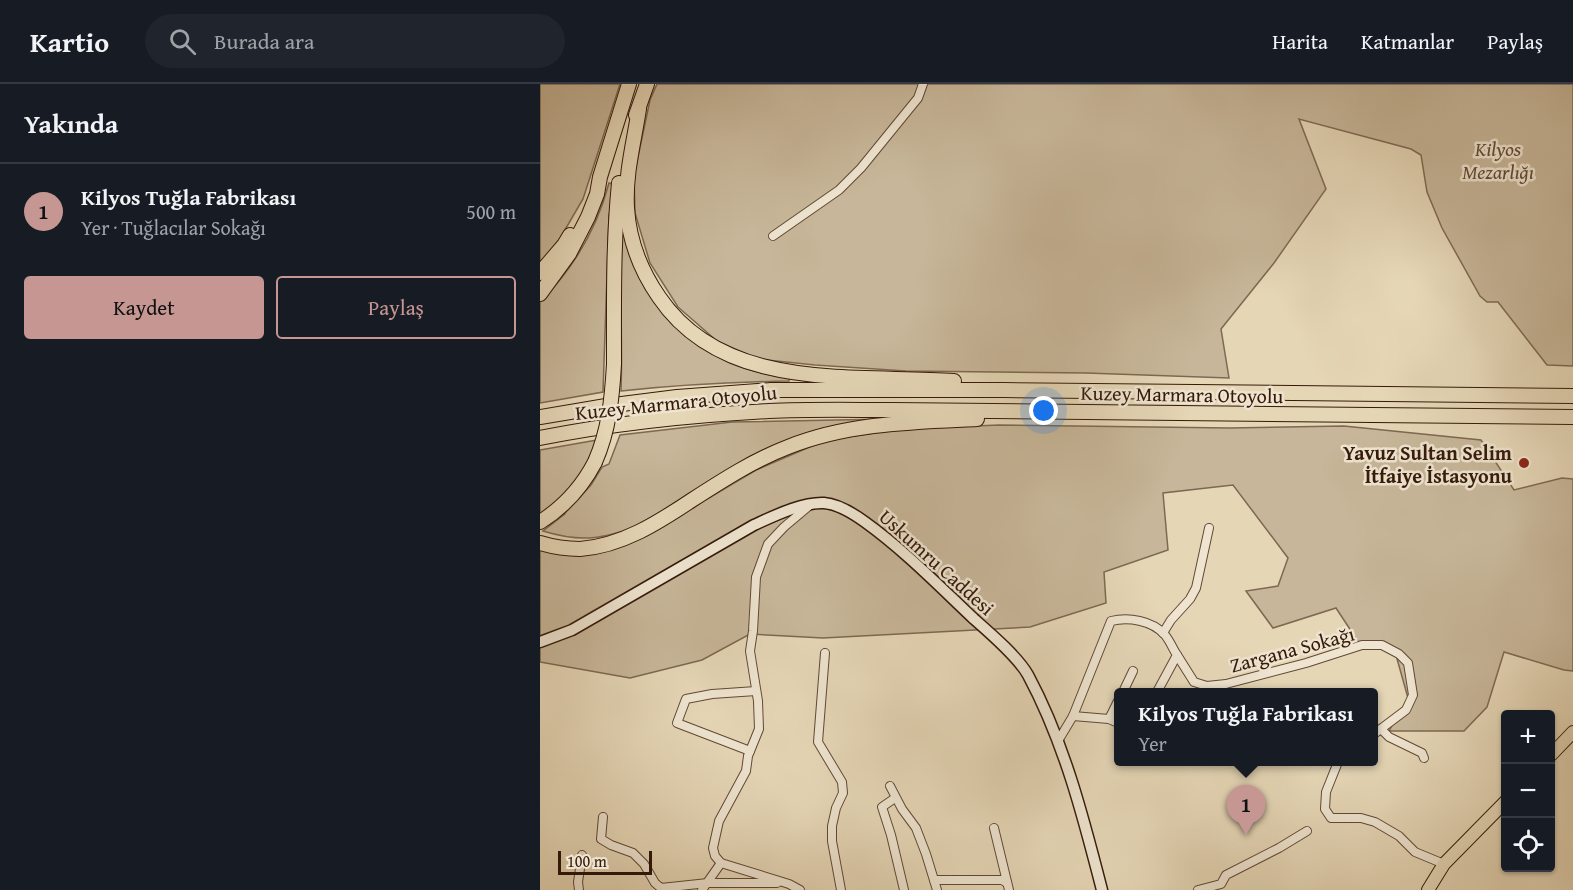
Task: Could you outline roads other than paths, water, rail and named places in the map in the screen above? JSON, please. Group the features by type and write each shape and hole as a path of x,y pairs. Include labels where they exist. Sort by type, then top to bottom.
{"highway":[{"path":"540,294 580,235 597,194 600,177 629,84"},
{"path":"545,519 562,506 582,484 596,462 604,441 613,391 614,266 620,178 628,140 647,84"},
{"path":"639,109 627,186 631,235 639,261 651,284 663,303 685,327 711,346 739,360 783,372 956,381 1004,390"},
{"path":"540,273 564,245 600,177"},
{"name":"Kuzey Marmara Otoyolu","path":"540,417 617,405 730,392 816,389 1573,396"},
{"name":"Kuzey Marmara Otoyolu","path":"540,438 650,421 771,411 893,410 1573,417"},
{"path":"540,543 567,549 580,549 600,546 627,537 650,526 764,458 787,447 824,435 880,425 982,419 1047,419 1100,412"}],"main road":[{"name":"Uskumru Caddesi","path":"540,642 572,630 754,525 783,512 811,505 824,503 832,506 863,520 893,543 1006,649 1027,672 1058,741 1080,808 1102,890"},
{"path":"1555,751 1573,732"},
{"path":"1428,890 1444,864 1501,806"}],"street":[{"path":"773,236 839,190 854,176 918,98 923,84"},
{"path":"800,890 721,863 715,856 713,848 719,821 746,771 750,751 759,729 760,719 750,651 756,577 768,544 784,527 811,505"},
{"path":"1058,741 1073,716 1111,621 1123,618 1147,623 1163,633 1196,588 1209,528"},
{"name":"Zargana Sokağı","path":"1163,633 1194,682 1208,686 1235,682 1362,645 1382,645 1400,654 1408,663 1413,695 1406,710 1378,730"},
{"path":"825,653 818,742 842,782 843,793 836,808 832,826 832,841 841,890"},
{"path":"1160,688 1178,656"},
{"path":"1125,688 1133,671"},
{"path":"750,751 677,723 686,699 712,694 756,691"},
{"path":"1109,719 1114,710"},
{"path":"1073,716 1114,721"},
{"path":"1378,731 1422,753 1424,758"},
{"path":"1336,766 1326,792 1325,809 1331,818 1360,818 1376,822 1399,836 1415,852 1444,864"},
{"path":"890,786 916,828 937,890"},
{"path":"896,798 882,807 904,890"},
{"path":"603,817 601,839 611,846 633,853 661,888 673,889 708,883 784,883"},
{"path":"994,828 1008,886"},
{"path":"1198,890 1221,884 1226,875 1260,859 1307,831"},
{"path":"579,890 582,855"},
{"path":"702,890 721,863"},
{"path":"934,880 1002,880 1008,886"}],"place":[{"name":"Yavuz Sultan Selim İtfaiye İstasyonu","path":"1524,463"},
{"name":"Kilyos Tuğla Fabrikası","path":"1246,835"}],"park label":[{"name":"Kilyos Mezarlığı","path":"1498,160"}]}
